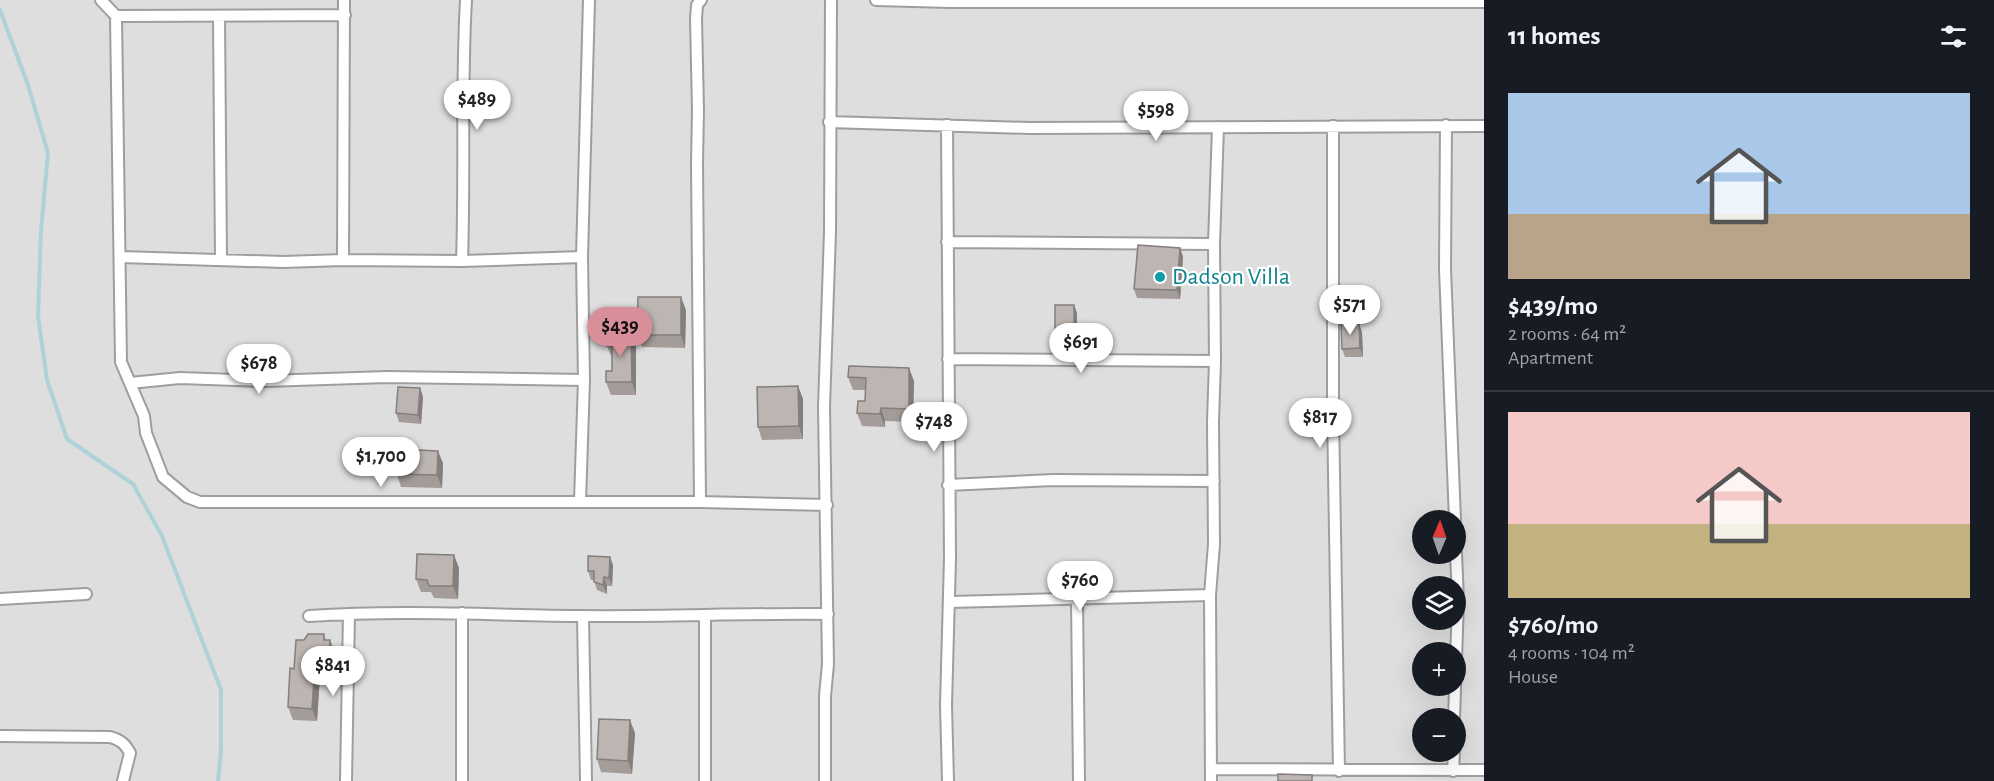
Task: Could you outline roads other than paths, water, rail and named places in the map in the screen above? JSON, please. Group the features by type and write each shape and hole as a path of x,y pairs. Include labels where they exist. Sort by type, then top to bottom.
{"street":[{"path":"101,0 116,16 121,362 144,416 146,433 163,477 187,497 200,502 515,503 579,501 827,505"},
{"path":"344,0 344,260"},
{"path":"462,261 463,60 466,0"},
{"path":"579,501 584,380 582,257 589,0"},
{"path":"700,502 697,175 699,110 696,19 697,5 702,0"},
{"path":"825,781 828,614 824,407 830,232 831,0"},
{"path":"876,0 1484,2"},
{"path":"116,16 345,15"},
{"path":"219,17 221,259"},
{"path":"829,122 1029,128 1484,126"},
{"path":"947,125 950,602 946,705 948,781"},
{"path":"1446,125 1445,269 1455,510"},
{"path":"1334,126 1333,412 1339,771"},
{"path":"1211,781 1210,595 1214,544 1214,244 1218,127"},
{"path":"947,242 1214,244"},
{"path":"120,257 283,262 462,261 582,257"},
{"path":"948,359 1215,361"},
{"path":"130,383 180,378 265,381 387,377 584,380"},
{"path":"948,485 1053,480 1214,481"},
{"path":"1454,708 1458,601 1456,564"},
{"path":"0,599 86,594"},
{"path":"950,602 1210,595"},
{"path":"1077,597 1079,781"},
{"path":"309,616 462,613 583,616 828,614"},
{"path":"462,613 462,781"},
{"path":"346,781 349,614"},
{"path":"583,616 585,781"},
{"path":"705,616 705,781"},
{"path":"0,736 110,737 119,740 125,744 130,753 123,781"},
{"path":"1453,762 1453,771"},
{"path":"1211,769 1484,770"}],"waterway":[{"path":"0,10 28,85 48,153 41,230 38,316 47,380 67,439 133,484 162,536 221,690 221,751 218,781"}],"place":[{"name":"Dadson Villa","path":"1160,277"}]}
